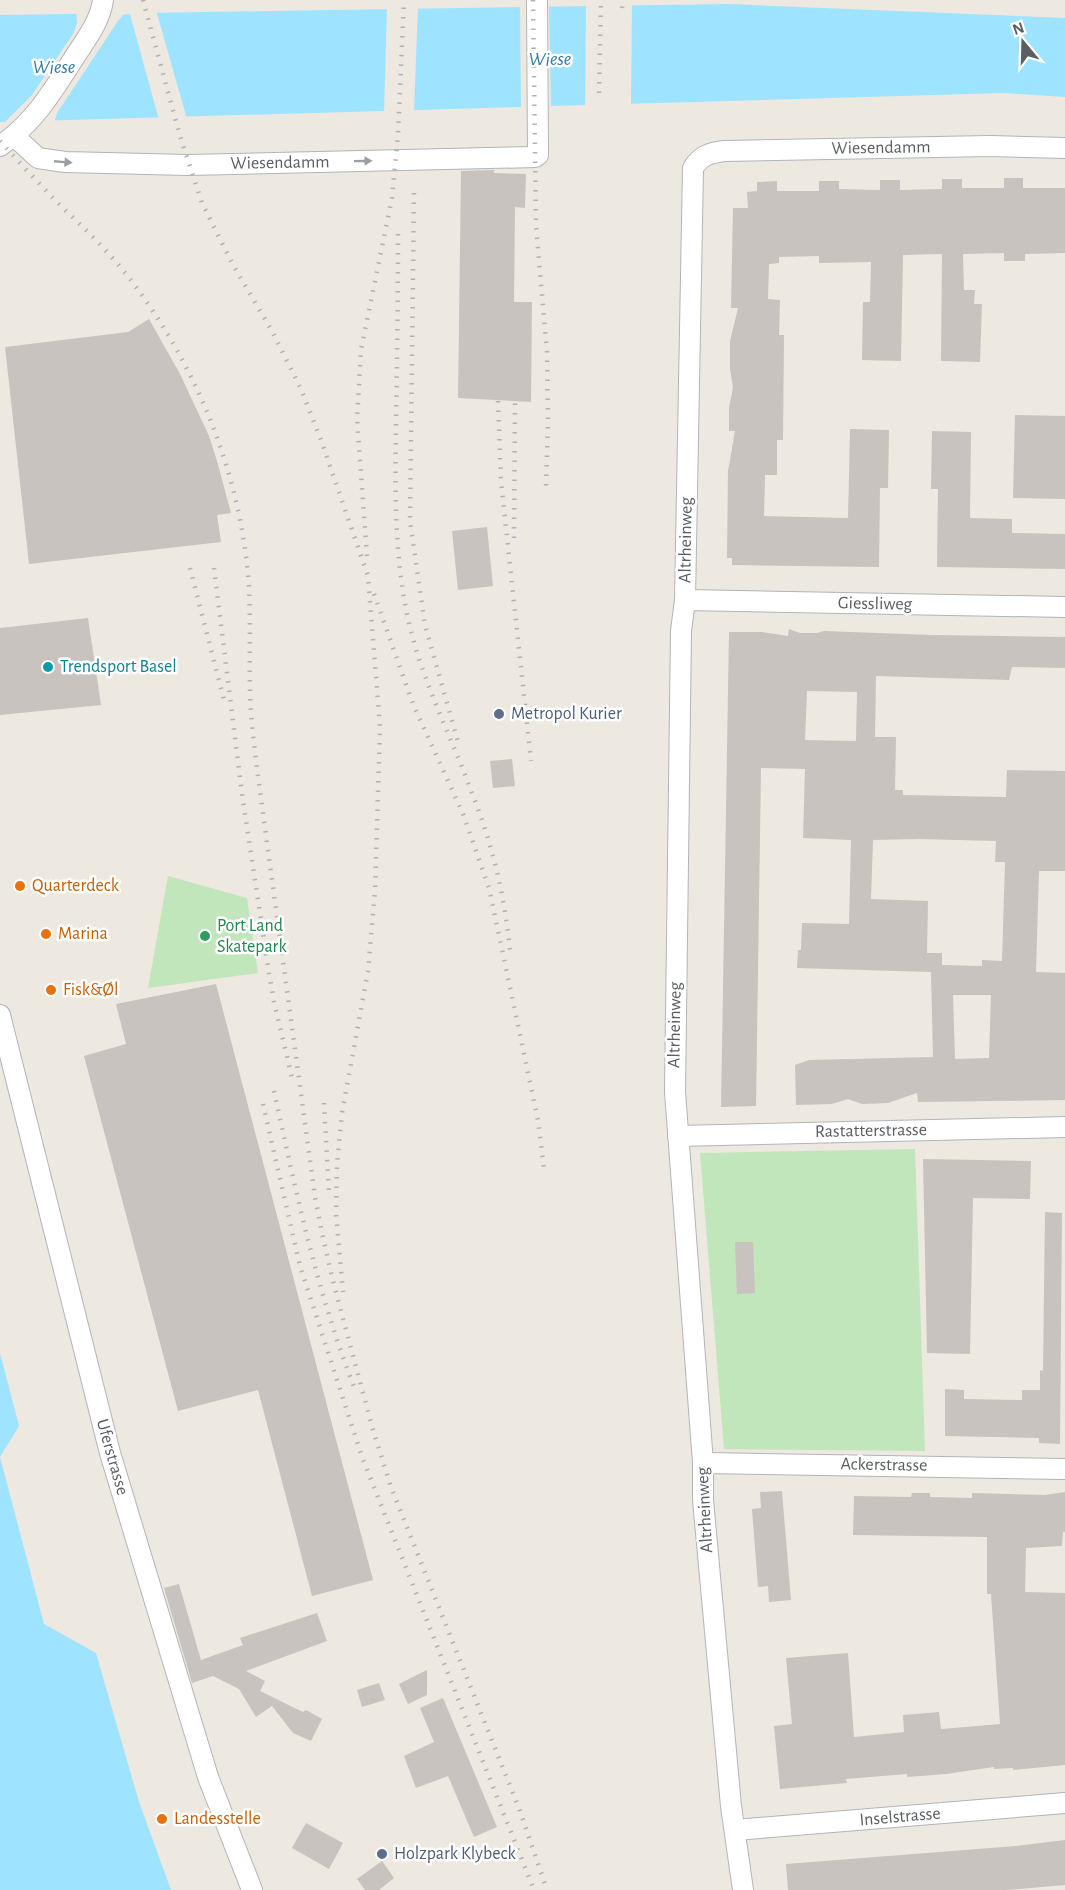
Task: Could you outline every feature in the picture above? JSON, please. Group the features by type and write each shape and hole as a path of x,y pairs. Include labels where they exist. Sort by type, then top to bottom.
{"street":[{"path":"13,136 42,106 97,23 103,0"},
{"name":"Wiesendamm","path":"13,136 38,159 65,162 188,165 535,157 538,155 537,0"},
{"name":"Wiesendamm","path":"698,159 708,153 724,151 990,146 1065,148"},
{"name":"Altrheinweg","path":"698,159 693,168 692,179 685,600 681,631 675,1092 703,1463 704,1511 731,1806 743,1890"},
{"name":"Giessliweg","path":"685,600 1065,607"},
{"name":"Uferstrasse","path":"0,1015 110,1453 208,1777 252,1890"},
{"name":"Rastatterstrasse","path":"678,1136 1065,1127"},
{"name":"Ackerstrasse","path":"703,1463 1065,1469"},
{"name":"Inselstrasse","path":"735,1830 1065,1803"}],"green space":[{"name":"Port Land Skatepark","path":"168,876 247,898 258,973 148,988"},
{"path":"915,1149 925,1451 724,1449 700,1153"}],"water":[{"name":"Wiese","path":"729,4 1065,18 1065,97 1003,93 0,122 0,15"},
{"path":"0,1353 19,1426 0,1457"},
{"path":"0,1457 44,1624 96,1653 139,1802 171,1890 0,1890"}],"pier":[{"path":"586,3 632,3 631,106 585,107"},
{"path":"520,4 549,4 551,108 521,109"},
{"path":"387,6 418,6 414,112 384,113"},
{"path":"156,10 187,119 159,120 130,14 123,15 118,21 57,113 54,123 5,125 4,123 32,95 73,34 77,23 76,11"}],"building":[{"path":"494,170 494,173 526,174 525,208 515,207 514,302 532,302 531,402 458,398 461,171"},
{"path":"1004,178 1023,178 1023,188 1065,188 1065,253 1025,254 1025,261 1004,261 1004,253 963,254 964,290 975,290 974,304 982,304 980,362 941,361 942,254 903,255 901,361 862,360 863,302 870,302 871,262 819,263 819,256 779,257 779,263 769,264 768,299 780,300 779,335 784,335 783,440 777,440 777,475 765,475 764,516 848,518 850,429 889,430 888,488 880,488 879,567 732,565 732,558 727,558 728,471 735,431 729,431 729,408 733,387 730,369 730,341 738,308 731,308 733,208 748,208 747,192 757,191 757,182 777,181 777,191 819,191 819,181 839,181 839,189 880,190 880,180 900,180 900,190 942,189 942,179 962,179 962,188 1004,188"},
{"path":"149,319 180,374 209,436 231,513 217,515 221,542 29,564 5,347 128,332"},
{"path":"1015,415 1065,416 1065,499 1013,498"},
{"path":"932,431 971,432 970,518 1012,519 1012,533 1065,534 1065,569 937,567 938,489 931,489"},
{"path":"487,527 493,586 458,590 452,531"},
{"name":"Trendsport Basel","path":"88,618 101,705 0,715 0,628"},
{"path":"789,629 800,633 824,631 1065,637 1065,668 1012,667 1009,680 876,676 875,737 896,737 895,790 903,790 903,795 1006,797 1007,770 1065,771 1065,871 1039,871 1036,972 1065,973 1065,1100 918,1102 917,1093 888,1103 862,1104 848,1099 832,1104 796,1105 795,1065 809,1060 933,1057 931,972 797,968 798,950 801,950 802,923 849,924 851,840 803,838 805,769 761,768 756,1106 721,1107 729,632 762,632 788,636","holes":["807,691 857,692 856,741 805,740","873,840 996,841 995,862 1005,862 1002,961 982,960 982,966 942,965 942,953 927,953 928,901 871,899","953,995 991,995 989,1058 955,1059"]},
{"path":"512,759 515,786 493,788 490,761"},
{"path":"216,984 373,1580 312,1596 258,1390 178,1411 84,1056 126,1044 116,1004"},
{"path":"923,1159 1031,1161 1030,1199 973,1198 970,1354 927,1353"},
{"path":"1045,1212 1062,1213 1060,1444 1039,1443 1039,1438 945,1436 945,1389 964,1390 964,1399 1022,1400 1022,1390 1040,1390 1040,1370 1043,1371"},
{"path":"735,1242 753,1242 755,1293 737,1294"},
{"path":"782,1491 791,1600 769,1602 768,1586 758,1587 752,1509 761,1508 760,1492"},
{"path":"1065,1492 1065,1532 1063,1532 1062,1546 1026,1548 1025,1592 1065,1593 1065,1765 1013,1770 1013,1768 994,1769 994,1767 946,1774 907,1777 907,1774 846,1779 847,1783 780,1789 774,1726 792,1724 786,1658 848,1653 854,1737 904,1732 903,1715 939,1712 941,1729 1000,1724 991,1594 987,1594 987,1537 853,1535 854,1496 911,1497 912,1493 930,1493 930,1497 972,1498 972,1493 1045,1495"},
{"path":"179,1584 201,1660 243,1645 240,1638 317,1613 327,1641 246,1671 265,1681 260,1691 322,1719 311,1741 293,1733 272,1706 256,1717 239,1689 213,1676 192,1683 164,1588"},
{"path":"427,1670 427,1695 408,1704 399,1684"},
{"path":"379,1683 385,1700 362,1707 357,1690"},
{"path":"443,1698 497,1827 474,1837 448,1776 416,1788 404,1756 434,1742 420,1708"},
{"path":"306,1823 343,1843 329,1869 292,1848"},
{"path":"1065,1840 1065,1885 1006,1890 788,1890 786,1864"},
{"path":"382,1861 394,1878 379,1890 365,1890 357,1879"}],"railway":[{"path":"143,0 180,136 202,203 301,389 368,576 380,727 375,891 368,971 342,1113 337,1165 336,1214 343,1292"},
{"path":"367,556 357,419 361,350 392,198 398,134 404,0"},
{"path":"533,0 536,226 547,352 546,487"},
{"path":"599,93 601,0"},
{"path":"622,8 623,0"},
{"path":"0,141 130,279 152,310 191,376 220,446 240,519 246,556 253,739 315,1197 323,1238 373,1430 391,1487 520,1811 547,1890"},
{"path":"414,193 410,521 425,625 458,742"},
{"path":"398,234 396,500 400,574 409,623 422,667 486,831 497,870 510,951"},
{"path":"498,401 501,481 531,761"},
{"path":"514,538 515,401"},
{"path":"190,568 224,700"},
{"path":"214,568 242,794 269,973 292,1078"},
{"path":"374,594 413,704 463,814 489,888 538,1120 544,1169"},
{"path":"274,1091 318,1279 355,1389"},
{"path":"324,1103 329,1193"},
{"path":"263,1104 300,1266 362,1457 534,1890"}],"place":[{"name":"Trendsport Basel","path":"48,667"},
{"name":"Metropol Kurier","path":"499,714"},
{"name":"Quarterdeck","path":"20,886"},
{"name":"Marina","path":"46,934"},
{"name":"Port Land Skatepark","path":"205,936"},
{"name":"Fisk&Øl","path":"51,990"},
{"name":"Landesstelle","path":"162,1819"},
{"name":"Holzpark Klybeck","path":"382,1854"}]}
